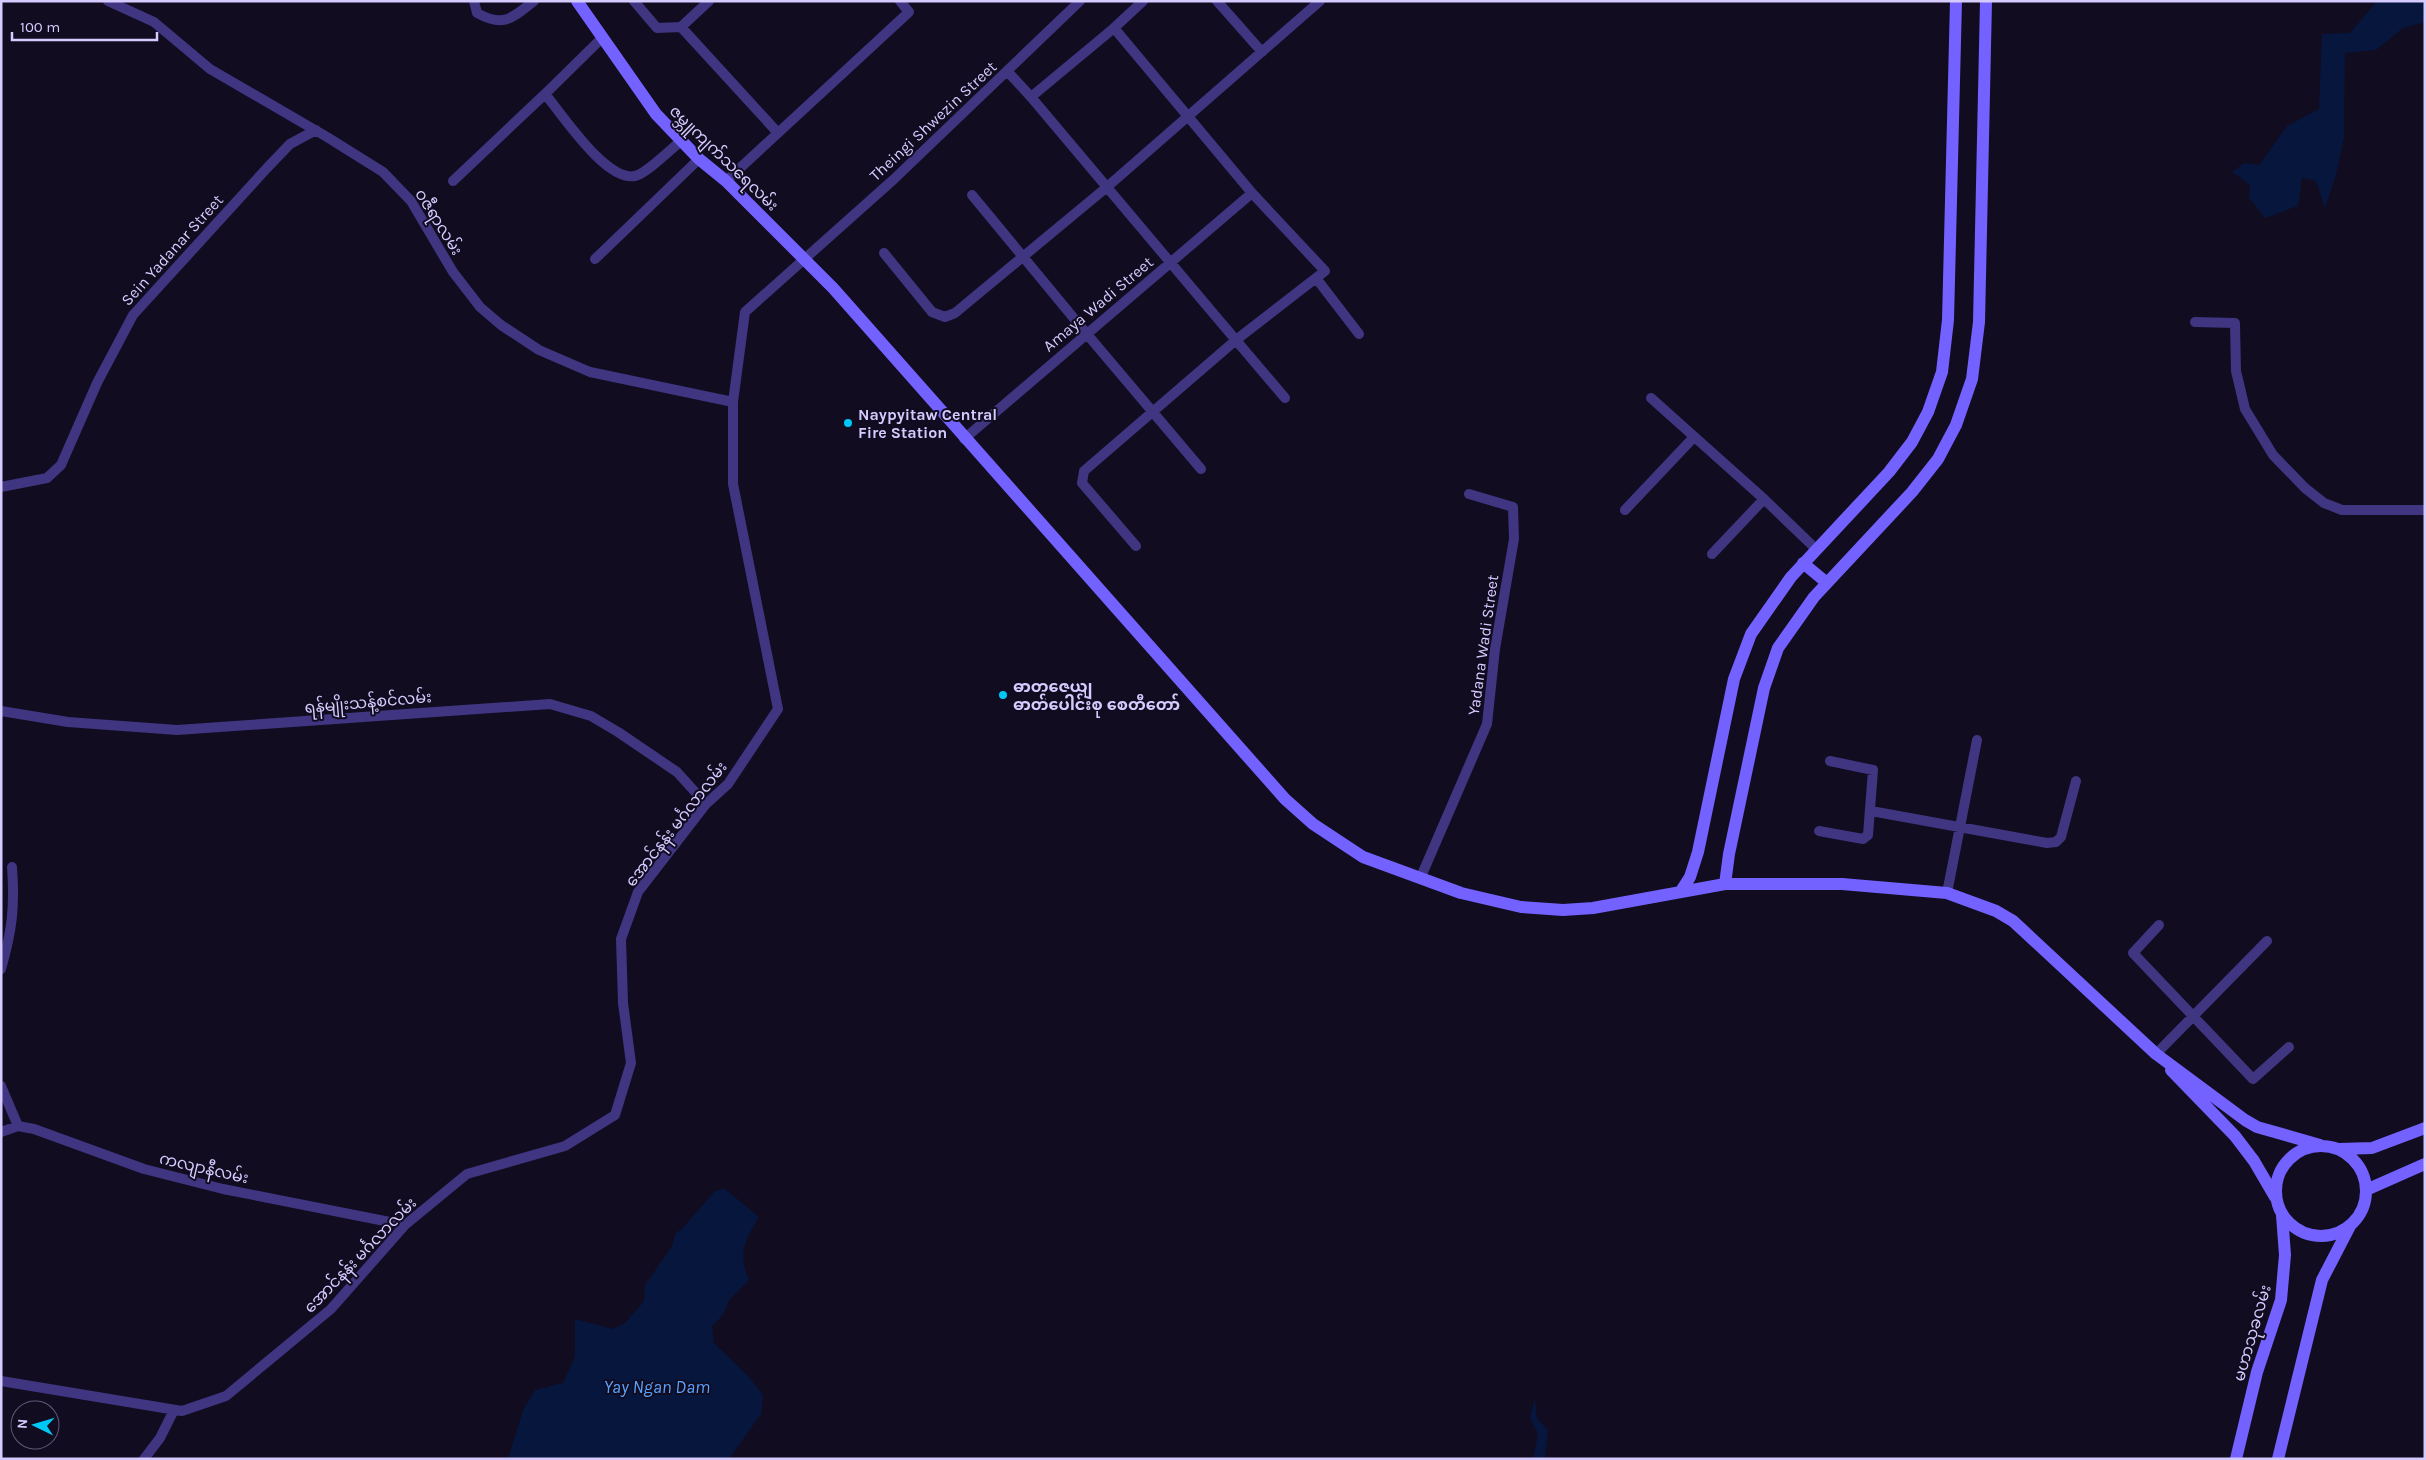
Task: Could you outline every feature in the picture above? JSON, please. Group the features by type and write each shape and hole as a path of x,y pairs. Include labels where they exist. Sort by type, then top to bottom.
{"main road":[{"name":"ဇမ္ဘူကျက်သရေလမ်း","path":"577,1 656,114 680,141 726,181 833,288 964,439 1285,799 1313,824 1363,857 1420,879 1501,903 1542,910 1593,908 1725,884 1842,884 1947,893 1996,911 2013,921 2159,1056"},
{"path":"1681,891 1690,877 1698,852 1734,679 1751,634 1804,563 1889,472 1912,442 1928,412 1942,372 1948,320 1956,1"},
{"path":"1725,884 1729,854 1764,688 1778,648 1814,597 1912,492 1938,459 1956,424 1972,379 1979,322 1986,1"},
{"path":"1804,563 1827,583"},
{"path":"2159,1056 2257,1127 2320,1145 2339,1149 2372,1148 2425,1128"},
{"path":"2159,1056 2181,1082 2234,1136 2254,1161 2276,1198 2282,1215 2293,1227 2306,1234 2322,1236 2337,1233 2351,1225"},
{"path":"2276,1198 2279,1175 2292,1156 2305,1148 2320,1145"},
{"path":"2278,1459 2322,1280 2365,1203 2364,1177 2350,1156 2339,1149"},
{"path":"2366,1190 2425,1164"},
{"name":"မဟာသုခလမ်း","path":"2236,1459 2257,1372 2281,1300 2285,1255 2282,1215"}],"street":[{"name":"ဝဇီရာလမ်း","path":"108,1 154,22 210,69 316,130 383,172 411,201 453,272 480,307 501,325 539,350 590,372 733,402"},
{"path":"474,1 477,13 491,21 513,18 534,1"},
{"path":"634,1 657,28 681,27 709,1"},
{"path":"726,181 909,12 900,1"},
{"name":"Theingi Shwezin Street","path":"803,259 893,180 1008,72 1080,1"},
{"path":"1032,98 1143,1"},
{"path":"1217,1 1262,52"},
{"path":"884,253 932,312 945,316 955,313 1106,187 1320,1"},
{"path":"681,27 778,133"},
{"path":"1114,28 1252,192 1325,271 1236,340 1084,471 1082,483 1136,546"},
{"path":"453,181 602,38"},
{"path":"1008,72 1285,398"},
{"path":"545,94 594,154 616,172 626,177 638,176 680,141"},
{"name":"Sein Yadanar Street","path":"1,487 47,478 61,465 98,382 133,315 290,144 316,130"},
{"path":"594,259 700,159"},
{"name":"Amaya Wadi Street","path":"964,439 1252,192"},
{"path":"972,195 1152,412 1201,468"},
{"name":"အောင်နန်း မင်္ဂလာလမ်း","path":"1,1381 182,1411 226,1396 331,1310 405,1225 467,1174 565,1146 615,1115 631,1063 623,1002 621,939 638,892 706,804 728,784 778,709 733,484 733,402 745,312 803,259"},
{"path":"1316,278 1359,334"},
{"path":"2195,322 2235,324 2236,371 2245,410 2273,455 2304,488 2324,503 2342,510 2425,510"},
{"path":"1651,398 1764,499 1816,549"},
{"path":"1625,510 1694,437"},
{"name":"Yadana Wadi Street","path":"1420,879 1487,724 1495,649 1514,539 1513,507 1470,494"},
{"path":"1712,554 1764,499"},
{"name":"ရန်မျိုးသန့်စင်လမ်း","path":"1,711 68,722 177,730 550,704 591,716 618,732 677,772 706,804"},
{"path":"1947,893 1977,740"},
{"path":"1819,831 1866,838 1871,811 1873,770 1830,761"},
{"path":"1871,811 2047,843 2056,842 2061,836 2076,781"},
{"path":"1,969 12,926 14,902 12,867"},
{"path":"2159,925 2133,953 2192,1017 2253,1078 2289,1047"},
{"path":"2159,1056 2192,1017 2267,941"},
{"path":"1,1086 18,1126 1,1132"},
{"name":"ကလျာနီလမ်း","path":"18,1126 68,1140 144,1169 223,1189 405,1225"},
{"path":"144,1459 160,1438 174,1410"}],"water":[{"path":"2377,1 2425,1 2425,22 2403,28 2376,50 2345,53 2344,138 2336,175 2325,208 2316,181 2302,178 2298,206 2265,218 2249,198 2250,185 2232,172 2244,163 2259,165 2287,126 2319,109 2322,34 2350,33"},
{"name":"Yay Ngan Dam","path":"724,1188 759,1217 744,1247 745,1270 749,1280 730,1299 722,1316 712,1326 714,1343 749,1377 763,1395 761,1414 729,1459 508,1459 523,1410 535,1390 563,1383 575,1356 575,1319 613,1329 625,1323 644,1301 645,1285 672,1246 676,1232 681,1230 714,1192"},
{"path":"1535,1398 1537,1418 1548,1430 1545,1459 1533,1459 1538,1435 1530,1418"}],"place":[{"name":"Naypyitaw Central Fire Station","path":"848,423"},
{"name":"ဓာတုဇေယျ ဓာတ်ပေါင်းစု စေတီတော်","path":"1003,695"}]}
